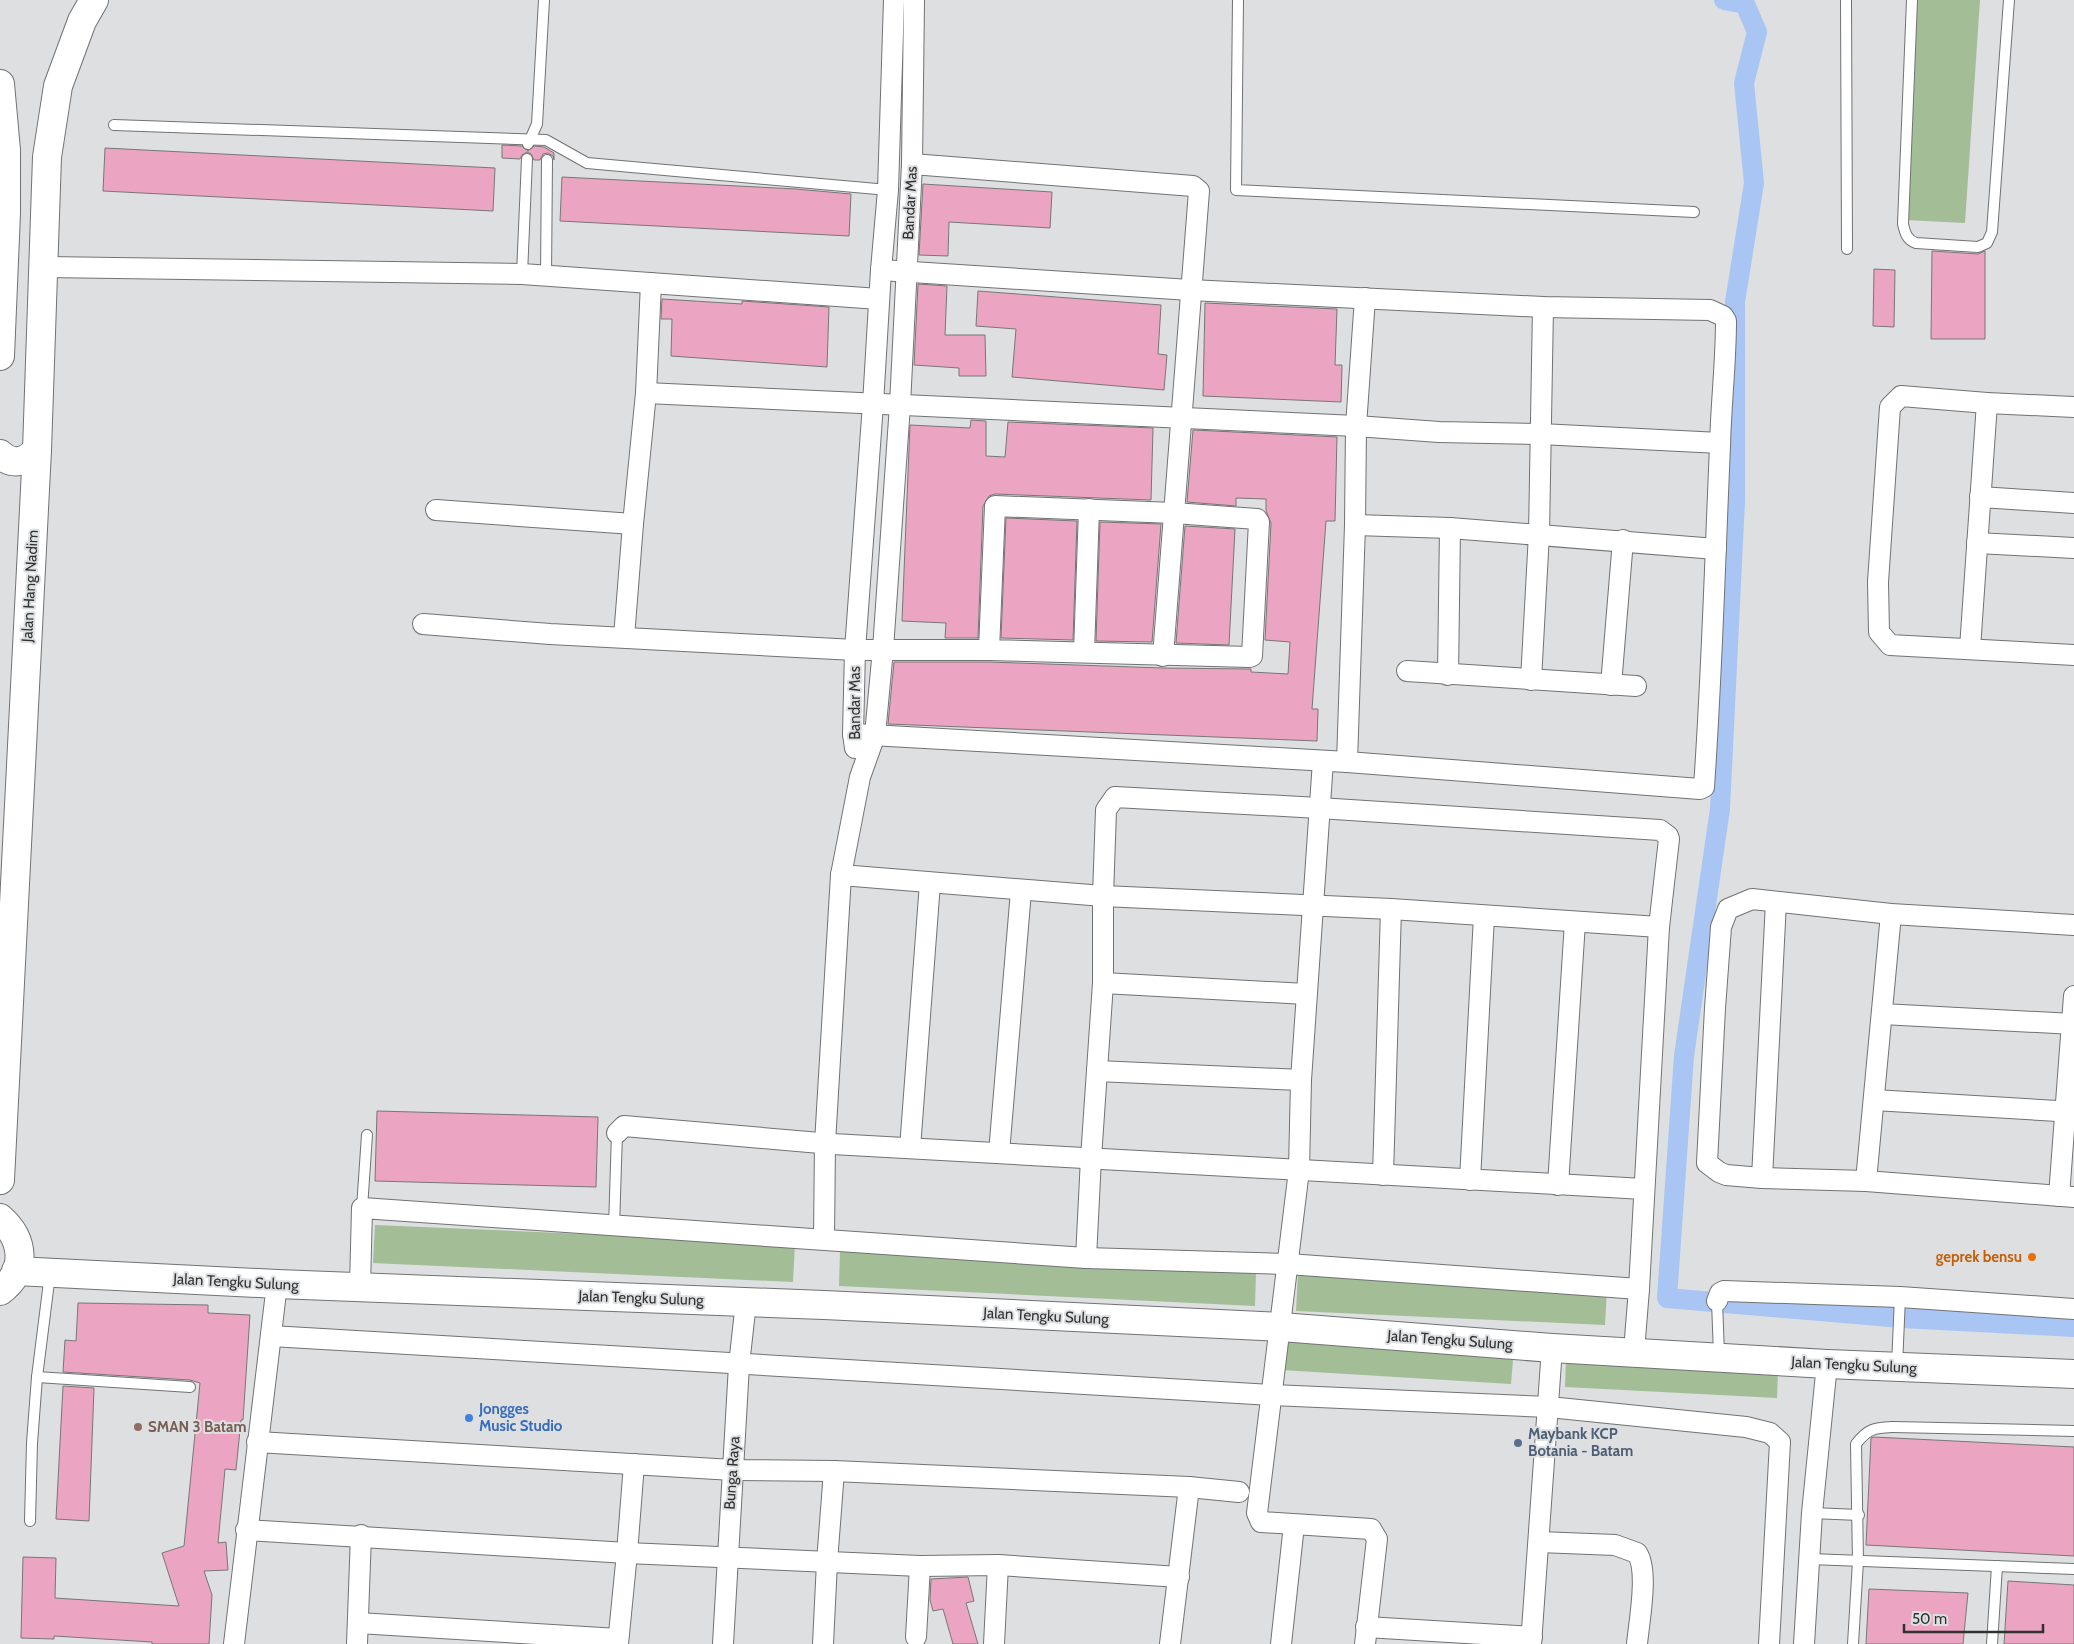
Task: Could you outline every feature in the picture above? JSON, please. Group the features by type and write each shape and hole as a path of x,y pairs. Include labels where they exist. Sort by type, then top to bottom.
{"street":[{"name":"Jalan Hang Nadim","path":"0,1180 38,450 47,156 58,86 82,21 94,0"},
{"name":"Bandar Mas","path":"860,777 853,734 855,650 873,404 880,270 888,190 894,0"},
{"name":"Bandar Mas","path":"860,777 875,735 900,405 905,272 912,164 914,0"},
{"path":"0,84 6,150 0,356"},
{"path":"912,164 1193,186 1199,191 1190,290 1164,656"},
{"path":"45,267 522,274 879,299"},
{"path":"853,734 1347,762 1703,788 1712,677 1726,320 1710,310 1543,307 1190,290 880,270"},
{"path":"624,637 646,393 651,283"},
{"path":"1347,762 1355,524 1356,426 1365,298"},
{"path":"1531,680 1539,534 1543,307"},
{"path":"646,393 1356,426 1440,432 1540,434 1720,443"},
{"path":"2074,407 1987,403 1901,396 1893,403 1890,407 1880,563 1879,632 1890,645 2074,655"},
{"path":"1970,648 1987,403"},
{"path":"0,454 11,461 19,462 29,459 38,450"},
{"path":"1980,497 2074,503"},
{"path":"424,624 550,634 855,650 989,650 1250,657 1252,656 1259,522 1257,519 1174,513 994,506 989,650"},
{"path":"1084,652 1088,509"},
{"path":"436,510 633,524"},
{"path":"1355,524 1539,534 1716,549"},
{"path":"1448,675 1450,528"},
{"path":"1611,685 1623,540"},
{"path":"1977,543 2074,548"},
{"path":"1407,671 1636,686"},
{"path":"1323,761 1314,905 1306,994 1301,1080 1299,1170 1257,1513 1261,1522 1371,1529 1374,1532 1377,1539 1366,1636 1532,1641 1552,1348"},
{"path":"824,1239 824,1143 841,875 860,777"},
{"path":"1086,1258 1096,1071 1104,983 1103,896 1106,810 1115,797 1660,830 1670,839 1659,927 1634,1351"},
{"path":"841,875 1021,891 1391,909 1659,927"},
{"path":"910,1148 930,883"},
{"path":"999,1153 1021,891"},
{"path":"2074,925 1891,914 1752,899 1728,909 1721,927 1714,1008 1707,1163 1726,1175 1866,1181 2066,1197 2074,996"},
{"path":"1762,1178 1776,902"},
{"path":"1383,1175 1391,909"},
{"path":"1866,1181 1891,914"},
{"path":"1470,1180 1484,916"},
{"path":"1558,1184 1574,922"},
{"path":"1104,983 1306,994"},
{"path":"1882,1014 2073,1024"},
{"path":"1096,1071 1301,1080"},
{"path":"1874,1100 2069,1111"},
{"path":"618,1133 624,1126 824,1143 1644,1189"},
{"path":"360,1287 362,1208 614,1227 824,1239 1086,1258 1288,1264 1639,1289"},
{"path":"0,1218 15,1234 19,1246 20,1259 8,1281"},
{"name":"Jalan Tengku Sulung","path":"8,1281 50,1273 277,1284 746,1302 1281,1327 1552,1348 1634,1351 1718,1344 1827,1364 1897,1354 2074,1374"},
{"path":"234,1644 246,1530 272,1336 277,1284"},
{"path":"1717,1302 1720,1293 1724,1291 1899,1302 2074,1309"},
{"name":"Bunga Raya","path":"723,1644 739,1364 746,1302"},
{"path":"272,1336 1272,1395 1549,1407 1746,1427 1770,1433 1780,1442 1769,1644"},
{"path":"1804,1644 1812,1513 1827,1364"},
{"path":"257,1442 732,1470 834,1471 1239,1492"},
{"path":"358,1623 618,1642 634,1464"},
{"path":"823,1644 826,1562 834,1471"},
{"path":"1170,1644 1189,1488"},
{"path":"1281,1644 1294,1525"},
{"path":"246,1530 361,1535 627,1553 920,1566 998,1565 1179,1577"},
{"path":"357,1644 361,1535"},
{"path":"1539,1542 1615,1545 1637,1553 1641,1560 1642,1577 1637,1644"},
{"path":"994,1644 998,1565"},
{"path":"916,1637 920,1566"}],"lane":[{"path":"528,142 537,124 544,0"},
{"path":"1238,0 1236,190 1694,212"},
{"path":"1846,0 1847,250"},
{"path":"1912,0 1904,230 1910,239 1916,243 1978,247 1987,243 1992,232 2009,0"},
{"path":"537,124 546,143"},
{"path":"114,125 546,143 586,163 888,190"},
{"path":"522,274 527,160"},
{"path":"546,160 546,276"},
{"path":"614,1227 618,1133"},
{"path":"362,1208 367,1135"},
{"path":"30,1521 32,1443 50,1273"},
{"path":"1717,1302 1718,1344"},
{"path":"1897,1354 1899,1302"},
{"path":"38,1377 190,1386"},
{"path":"1853,1644 1859,1515 1856,1444 1867,1432 1873,1428 2074,1431"},
{"path":"1812,1513 1859,1515"},
{"path":"1810,1559 2074,1569"},
{"path":"1992,1644 1997,1566"}],"green space":[{"path":"1915,0 1980,0 1965,223 1905,220"},
{"path":"375,1225 795,1243 793,1282 373,1263"},
{"path":"840,1251 1256,1271 1255,1306 839,1286"},
{"path":"1298,1273 1607,1288 1605,1325 1296,1311"},
{"path":"1281,1338 1514,1348 1511,1384 1281,1370"},
{"path":"1566,1360 1778,1370 1777,1398 1565,1387"}],"building":[{"path":"502,145 522,146 528,151 534,146 544,147 554,153 554,160 553,156 548,153 543,154 540,160 534,160 531,154 527,152 520,159 502,158"},
{"path":"105,148 495,168 493,211 103,191"},
{"path":"562,177 796,189 851,194 849,236 560,221"},
{"path":"923,184 1052,192 1050,228 949,222 948,256 919,255"},
{"path":"1932,251 1978,254 1985,251 1985,339 1931,339"},
{"path":"1874,269 1895,270 1894,327 1873,326"},
{"path":"918,284 947,286 945,335 985,335 986,376 959,376 959,368 914,365"},
{"path":"978,291 1161,305 1158,354 1167,355 1164,390 1012,377 1016,329 976,326"},
{"path":"662,299 742,304 742,301 829,307 827,367 671,356 672,319 661,319"},
{"path":"1205,303 1337,309 1335,365 1342,365 1341,402 1203,396"},
{"path":"971,420 986,421 986,456 1005,457 1008,422 1153,428 1151,500 995,494 989,496 983,506 978,638 945,638 946,623 902,621 910,425 970,428"},
{"path":"1193,430 1337,437 1335,521 1326,521 1312,709 1318,709 1317,741 888,724 894,662 989,662 1251,669 1251,672 1288,674 1290,642 1265,640 1271,523 1266,511 1266,499 1236,498 1236,506 1187,502"},
{"path":"1006,518 1077,521 1073,640 1001,638"},
{"path":"1100,522 1161,524 1152,642 1096,641"},
{"path":"1185,526 1235,529 1229,645 1176,643"},
{"path":"377,1111 598,1117 596,1187 375,1181"},
{"path":"78,1303 208,1305 208,1313 250,1315 243,1420 241,1420 236,1470 225,1469 218,1543 226,1542 228,1570 204,1571 212,1595 209,1644 152,1644 152,1642 54,1636 54,1639 21,1638 23,1557 56,1558 55,1598 179,1606 162,1553 184,1546 200,1383 190,1380 63,1372 65,1340 76,1341"},
{"path":"63,1386 94,1388 89,1521 56,1519"},
{"path":"1871,1438 2074,1447 2074,1556 1866,1545"},
{"path":"968,1577 974,1601 966,1603 978,1644 953,1644 943,1609 933,1611 930,1600 931,1579"},
{"path":"2008,1581 2074,1585 2074,1644 2004,1644"},
{"path":"1869,1589 1968,1593 1963,1644 1866,1644"}],"waterway":[{"path":"1724,0 1745,4 1757,32 1744,83 1754,183 1735,302 1735,501 1720,809 1684,1056 1667,1298 1902,1318 2074,1327"}],"place":[{"name":"geprek bensu","path":"2032,1257"},
{"name":"Jongges Music Studio","path":"469,1418"},
{"name":"SMAN 3 Batam","path":"138,1427"},
{"name":"Maybank KCP Botania - Batam","path":"1518,1443"}]}
